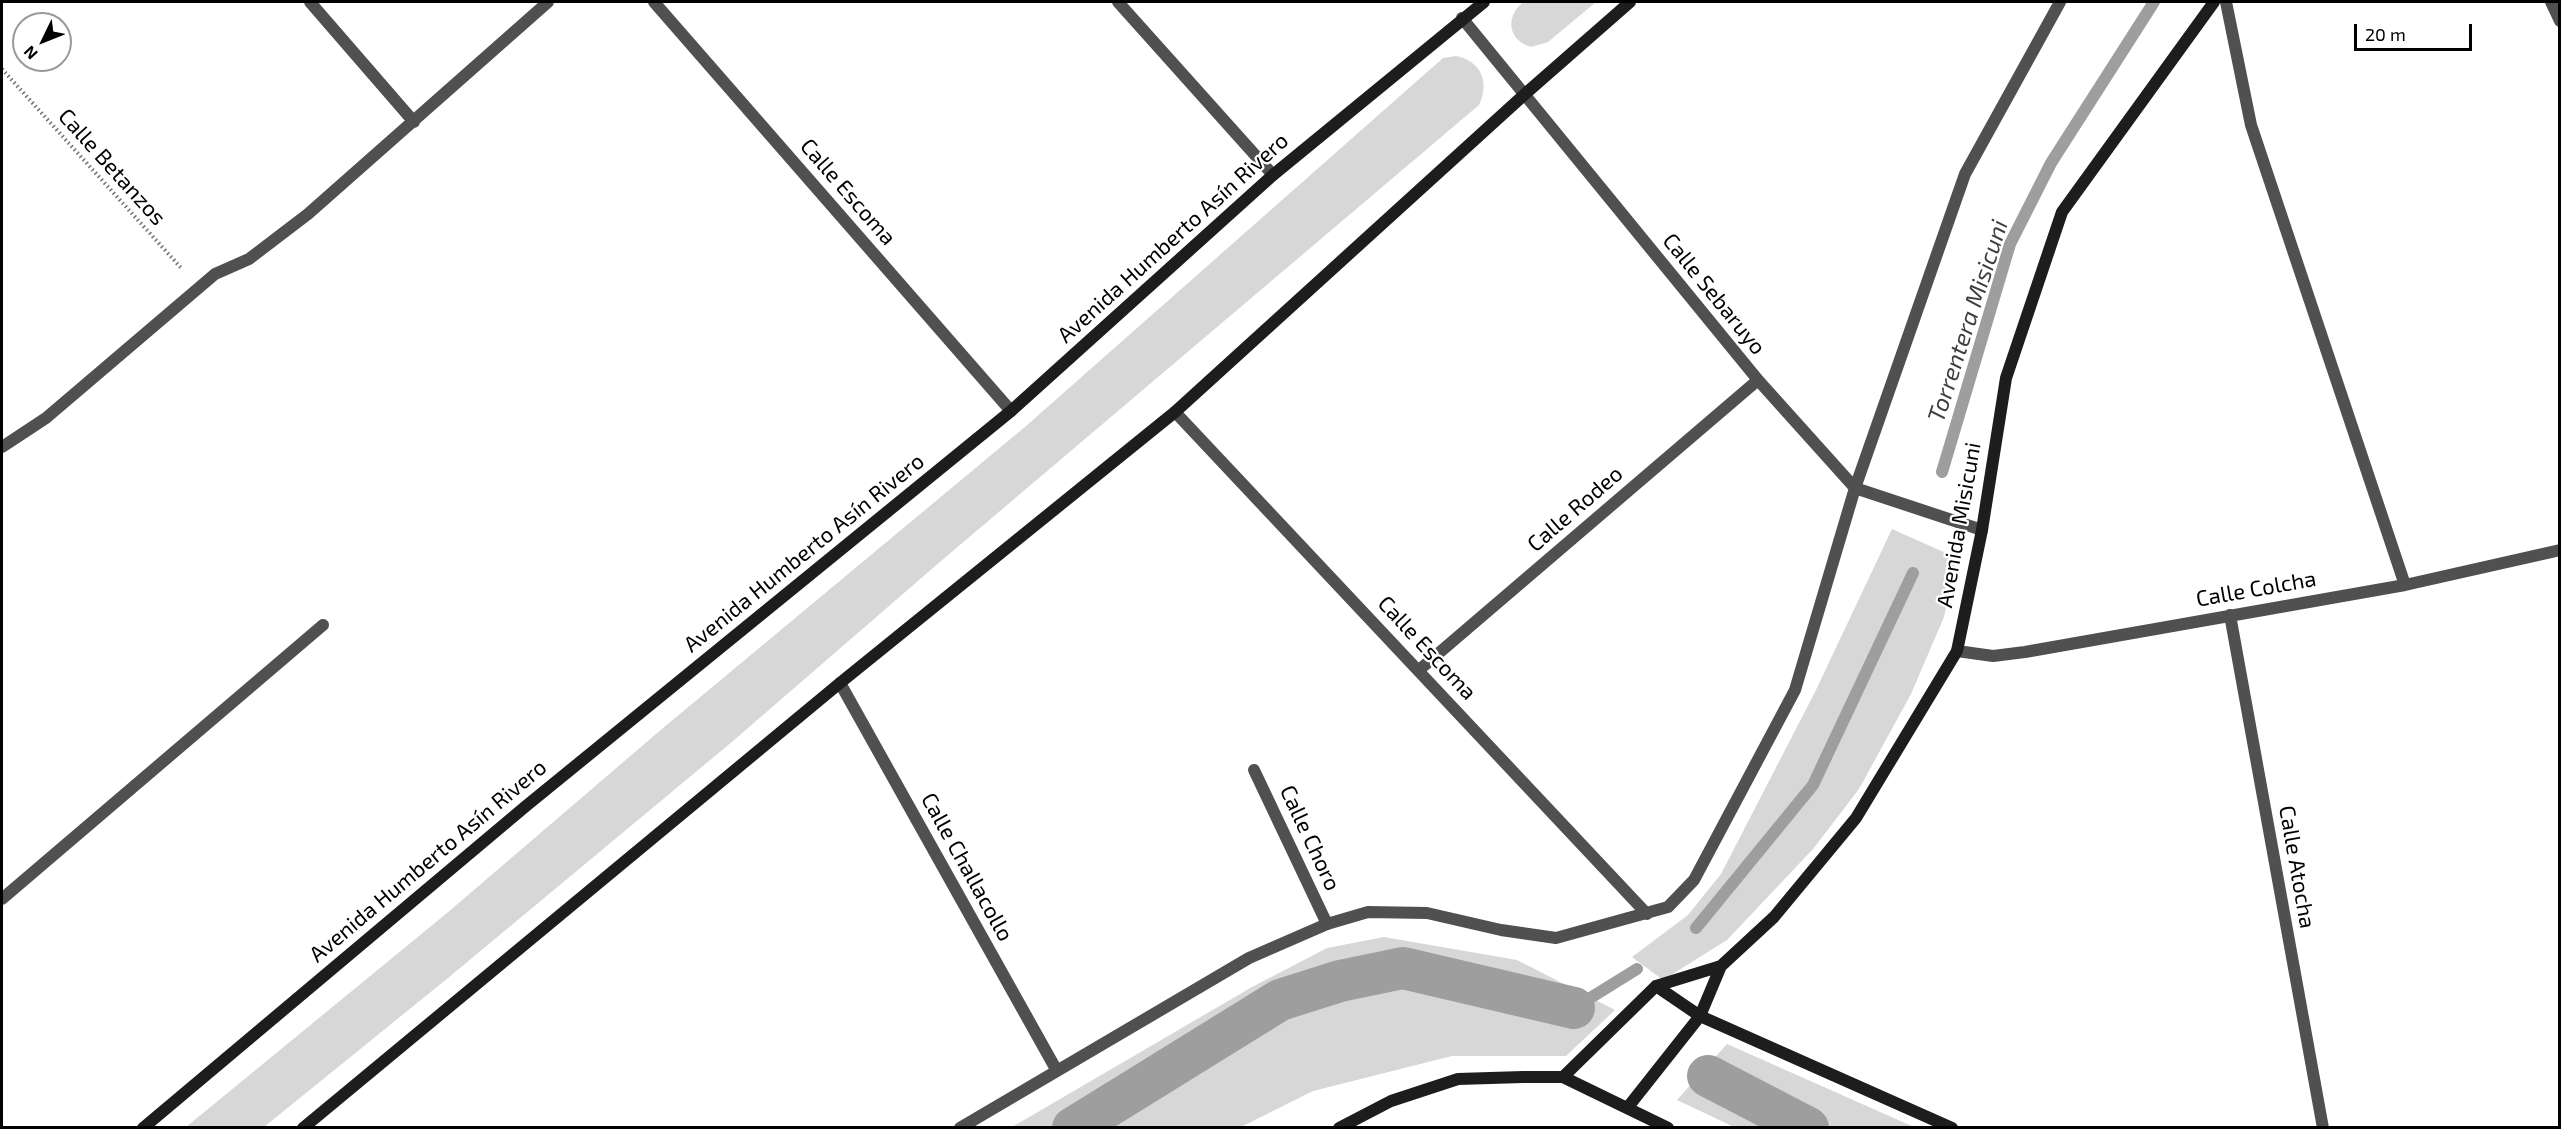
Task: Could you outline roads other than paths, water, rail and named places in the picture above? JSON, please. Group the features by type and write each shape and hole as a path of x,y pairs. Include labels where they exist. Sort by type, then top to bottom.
{"street":[{"path":"310,2 414,122"},
{"path":"2,447 46,418 215,274 249,260 283,234 414,122 548,2"},
{"name":"Calle Escoma","path":"654,2 1011,411"},
{"path":"1118,2 1273,175"},
{"name":"Avenida Humberto Asín Rivero","path":"143,1128 526,806 1011,411 1273,175 1484,2"},
{"path":"303,1128 840,683 1175,412 1525,94 1630,2"},
{"path":"960,1128 1249,958 1327,924 1368,912 1427,913 1500,930 1556,938 1668,907 1694,880 1795,690 1855,488 1965,174 2060,2"},
{"name":"Avenida Misicuni","path":"1656,986 1721,966 1774,917 1856,818 1957,651 1982,530 2006,378 2062,212 2214,2"},
{"path":"2226,2 2251,125 2405,585"},
{"path":"2551,2 2559,21"},
{"name":"Calle Sebaruyo","path":"1462,18 1758,380 1855,488 1982,530"},
{"name":"Calle Rodeo","path":"1419,670 1758,380"},
{"name":"Calle Escoma","path":"1175,412 1647,914"},
{"name":"Calle Colcha","path":"1957,651 1994,656 2405,585 2559,550"},
{"name":"Calle Atocha","path":"2230,615 2323,1128"},
{"path":"2,899 323,625"},
{"name":"Calle Challacollo","path":"840,683 1057,1071"},
{"name":"Calle Choro","path":"1254,770 1327,924"},
{"path":"1628,1107 1700,1016 1721,966"},
{"path":"1563,1077 1656,986 1700,1016 1953,1128"},
{"path":"1339,1128 1391,1101 1458,1079 1563,1077 1668,1128"}],"waterway":[{"name":"Torrentera Misicuni","path":"1942,472 2010,244 2051,163 2154,2"},
{"name":"Torrentera Misicuni","path":"1696,928 1813,785 1913,573"},
{"path":"1073,1128 1280,1000 1340,981 1403,968 1574,1008"},
{"name":"Torrentera Misicuni","path":"1574,1008 1637,969"},
{"path":"1708,1076 1808,1128"}]}
